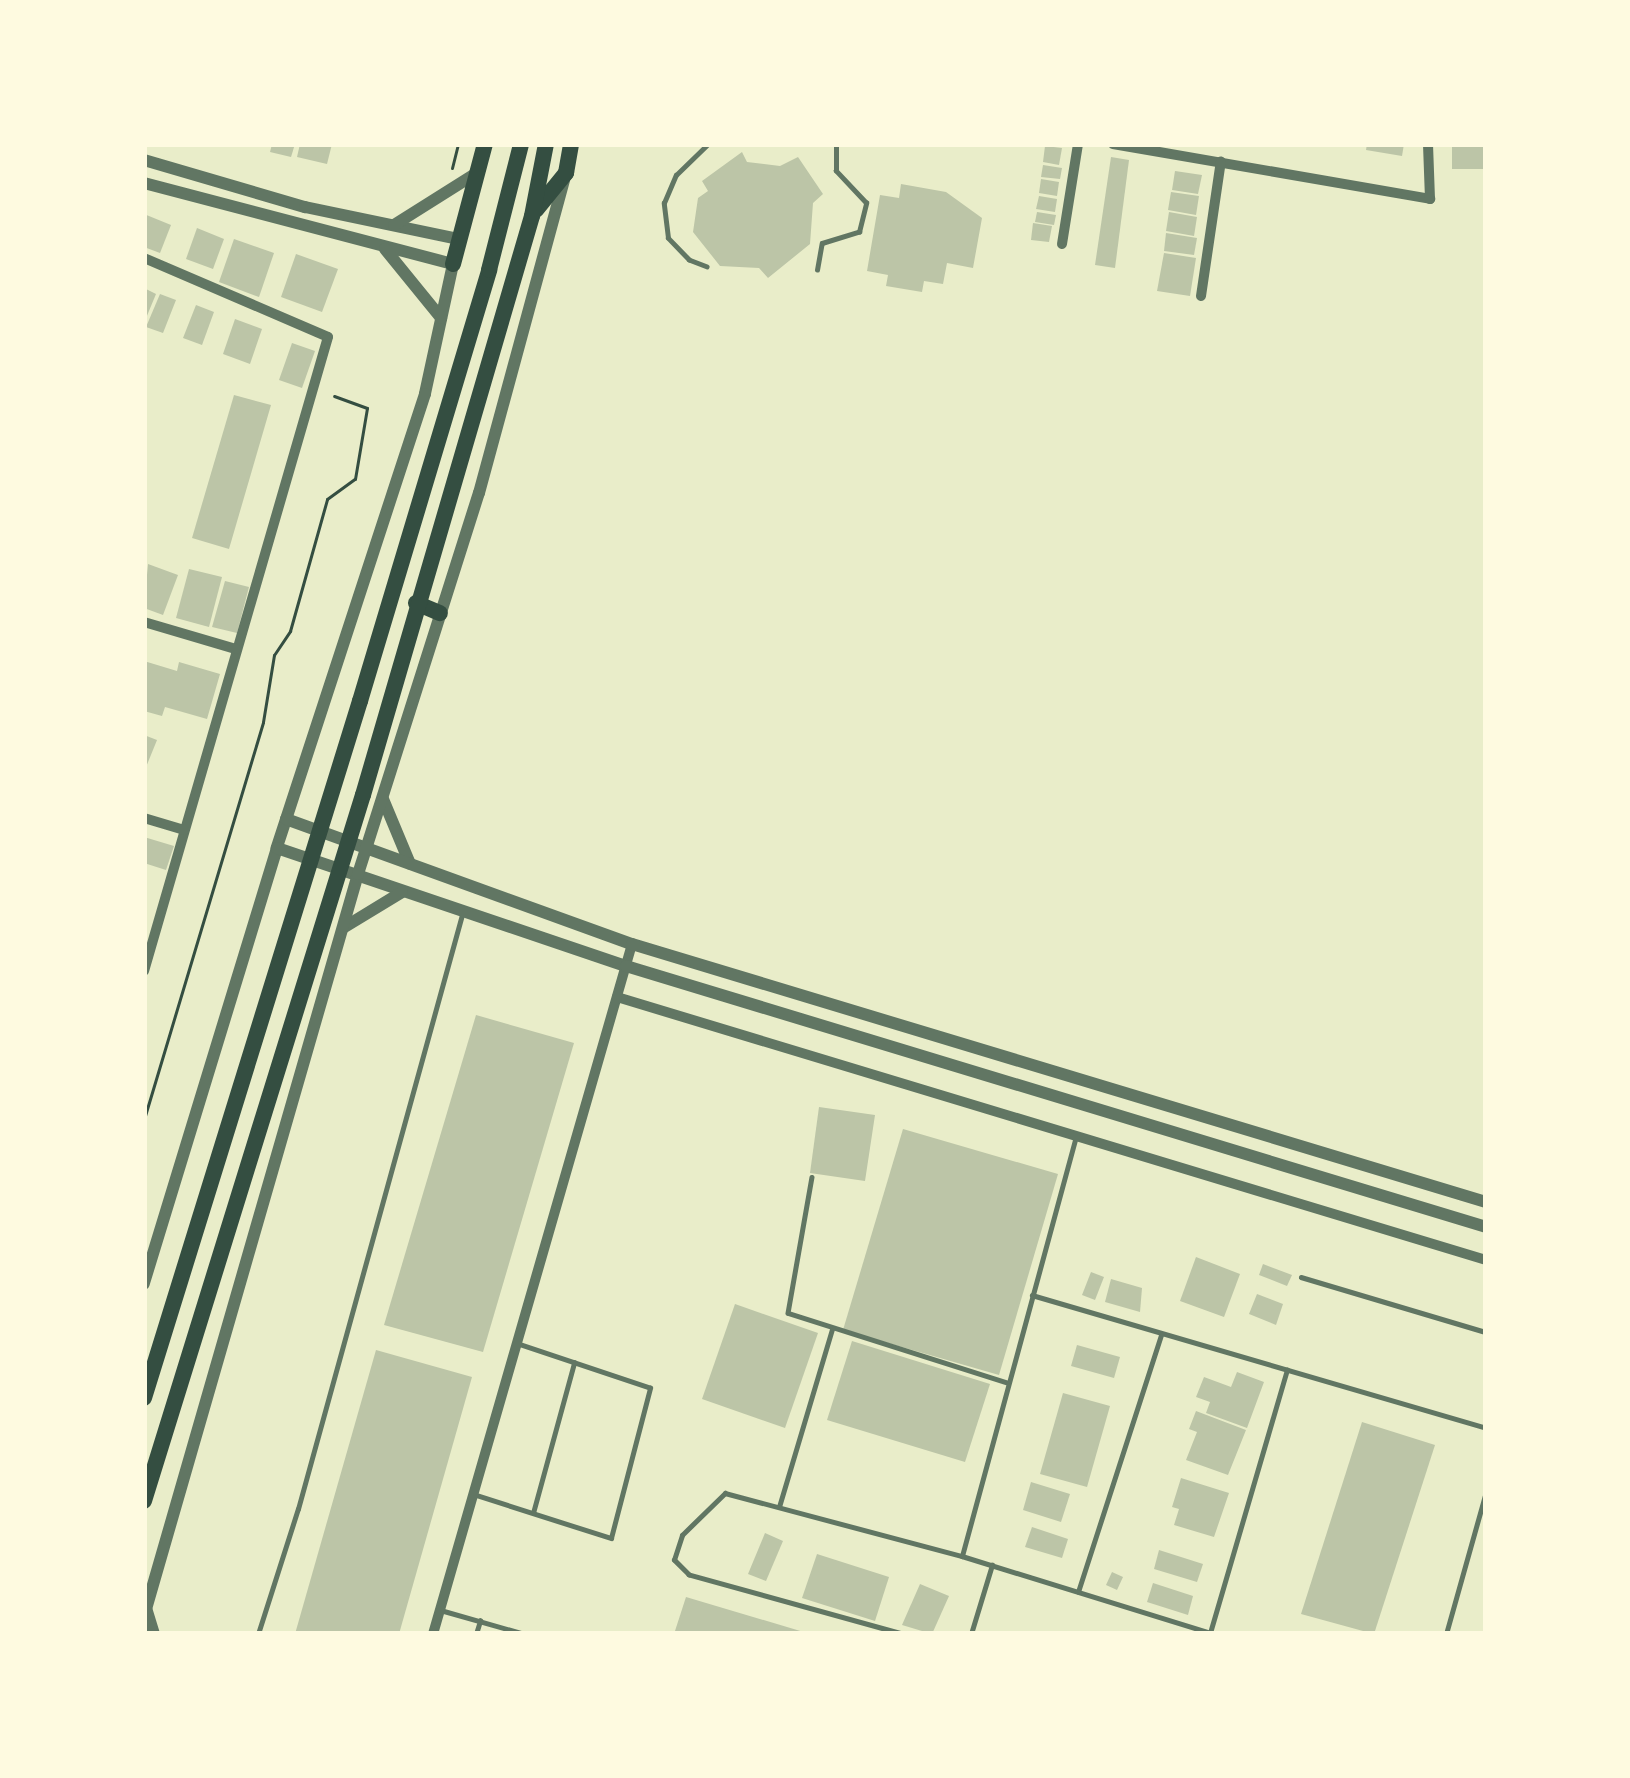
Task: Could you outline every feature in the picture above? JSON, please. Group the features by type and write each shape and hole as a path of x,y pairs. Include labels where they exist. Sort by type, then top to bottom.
{"highway":[{"path":"453,264 485,144"},
{"path":"144,1398 361,701 489,271 521,144"},
{"path":"144,1501 388,707 532,216 546,144"},
{"path":"532,216 566,173 572,144"},
{"path":"416,602 440,614"}],"street":[{"path":"1062,244 1078,144"},
{"path":"1113,144 1430,199 1427,144"},
{"path":"144,160 305,207 458,239"},
{"path":"1201,296 1221,161"},
{"path":"393,226 479,172"},
{"path":"154,1634 145,1612 566,173"},
{"path":"144,183 453,264 425,394 286,819 144,1284"},
{"path":"382,247 441,318"},
{"path":"144,258 328,337 144,971"},
{"path":"144,622 236,649"},
{"path":"382,797 410,865"},
{"path":"144,818 184,830"},
{"path":"286,819 632,944 1486,1202"},
{"path":"277,848 626,966 1486,1227"},
{"path":"342,929 403,892"},
{"path":"433,1634 632,944"},
{"path":"617,997 1486,1261"}],"lane":[{"path":"707,267 688,260 668,238 664,203 676,175 708,144"},
{"path":"818,270 821,243 859,232 866,203 836,170 836,144"},
{"path":"258,1634 298,1509 464,910"},
{"path":"962,1556 1076,1136"},
{"path":"812,1177 788,1312 1007,1382"},
{"path":"1301,1277 1486,1332"},
{"path":"1032,1295 1486,1428"},
{"path":"779,1507 832,1329"},
{"path":"1078,1592 1161,1333"},
{"path":"473,1494 611,1538 650,1388 517,1343"},
{"path":"533,1513 574,1363"},
{"path":"902,1634 689,1575 674,1560 682,1535 725,1493 962,1556 1212,1634 1287,1370"},
{"path":"1446,1634 1486,1492"},
{"path":"970,1634 992,1565"},
{"path":"440,1610 525,1634"},
{"path":"476,1634 480,1621"}],"path":[{"path":"144,1119 263,722 274,655 290,631 326,499 355,479 367,408 334,396"}],"building":[{"path":"272,144 295,144 291,157 270,152"},
{"path":"300,144 332,144 327,164 297,157"},
{"path":"1367,144 1404,144 1402,156 1366,150"},
{"path":"1452,144 1486,144 1486,169 1452,169"},
{"path":"1045,146 1062,148 1059,165 1043,162"},
{"path":"742,152 747,162 780,166 798,157 823,194 813,203 810,244 768,278 759,268 720,266 693,232 698,198 708,191 702,181"},
{"path":"1111,157 1129,160 1115,268 1095,265"},
{"path":"1043,165 1062,168 1060,179 1041,177"},
{"path":"1175,171 1202,175 1198,194 1172,190"},
{"path":"1041,179 1059,182 1057,196 1039,193"},
{"path":"901,184 946,192 982,218 973,268 947,263 943,284 924,281 922,292 886,286 888,275 867,271 880,195 899,198"},
{"path":"1171,192 1199,196 1196,215 1168,210"},
{"path":"1039,196 1057,199 1055,212 1036,209"},
{"path":"1037,212 1056,215 1054,225 1035,222"},
{"path":"1169,212 1197,217 1194,236 1166,231"},
{"path":"144,214 171,225 160,253 144,247"},
{"path":"1033,223 1052,226 1049,242 1031,240"},
{"path":"197,228 224,239 213,269 186,259"},
{"path":"1166,233 1197,238 1194,255 1164,251"},
{"path":"234,239 274,253 259,297 219,282"},
{"path":"1164,253 1196,258 1190,296 1157,291"},
{"path":"296,254 338,269 322,312 281,297"},
{"path":"144,288 156,294 144,323"},
{"path":"160,294 176,300 163,333 146,327"},
{"path":"196,305 214,312 202,345 183,338"},
{"path":"235,319 262,329 250,364 223,354"},
{"path":"292,343 315,351 302,388 279,380"},
{"path":"234,395 271,405 229,549 192,538"},
{"path":"148,564 178,575 163,615 144,608"},
{"path":"189,569 222,577 209,627 176,618"},
{"path":"225,581 249,587 237,633 212,627"},
{"path":"144,661 177,671 179,662 220,674 207,719 165,707 162,716 144,711"},
{"path":"144,735 157,740 144,772"},
{"path":"144,837 174,846 166,870 144,863"},
{"path":"476,1015 574,1043 483,1352 384,1325"},
{"path":"819,1107 875,1115 865,1181 810,1173"},
{"path":"903,1129 1058,1174 999,1375 843,1330"},
{"path":"1196,1257 1240,1274 1224,1317 1180,1301"},
{"path":"1263,1264 1292,1275 1287,1286 1259,1275"},
{"path":"1091,1272 1104,1277 1095,1300 1082,1295"},
{"path":"1111,1279 1142,1288 1140,1312 1105,1302"},
{"path":"1257,1294 1283,1304 1276,1325 1249,1314"},
{"path":"735,1304 818,1333 785,1428 702,1399"},
{"path":"852,1341 990,1384 965,1462 827,1420"},
{"path":"1077,1345 1120,1357 1114,1378 1071,1366"},
{"path":"376,1350 472,1377 399,1634 295,1634"},
{"path":"1237,1372 1264,1382 1247,1428 1206,1413 1210,1402 1196,1397 1204,1377 1231,1387"},
{"path":"1063,1393 1110,1406 1087,1487 1040,1474"},
{"path":"1196,1411 1246,1430 1228,1475 1186,1460 1197,1432 1189,1429"},
{"path":"1362,1422 1435,1445 1374,1634 1301,1614"},
{"path":"1181,1478 1229,1493 1214,1537 1174,1525 1179,1509 1172,1507"},
{"path":"1031,1482 1070,1494 1061,1522 1023,1510"},
{"path":"1032,1527 1068,1539 1062,1558 1025,1547"},
{"path":"765,1533 783,1541 766,1581 748,1574"},
{"path":"1159,1550 1203,1564 1197,1582 1154,1569"},
{"path":"817,1554 889,1577 875,1621 802,1598"},
{"path":"1112,1572 1123,1577 1117,1590 1106,1585"},
{"path":"1153,1583 1193,1596 1188,1615 1147,1602"},
{"path":"920,1584 949,1596 932,1634 902,1625"},
{"path":"686,1597 807,1633 807,1634 674,1634"}]}
